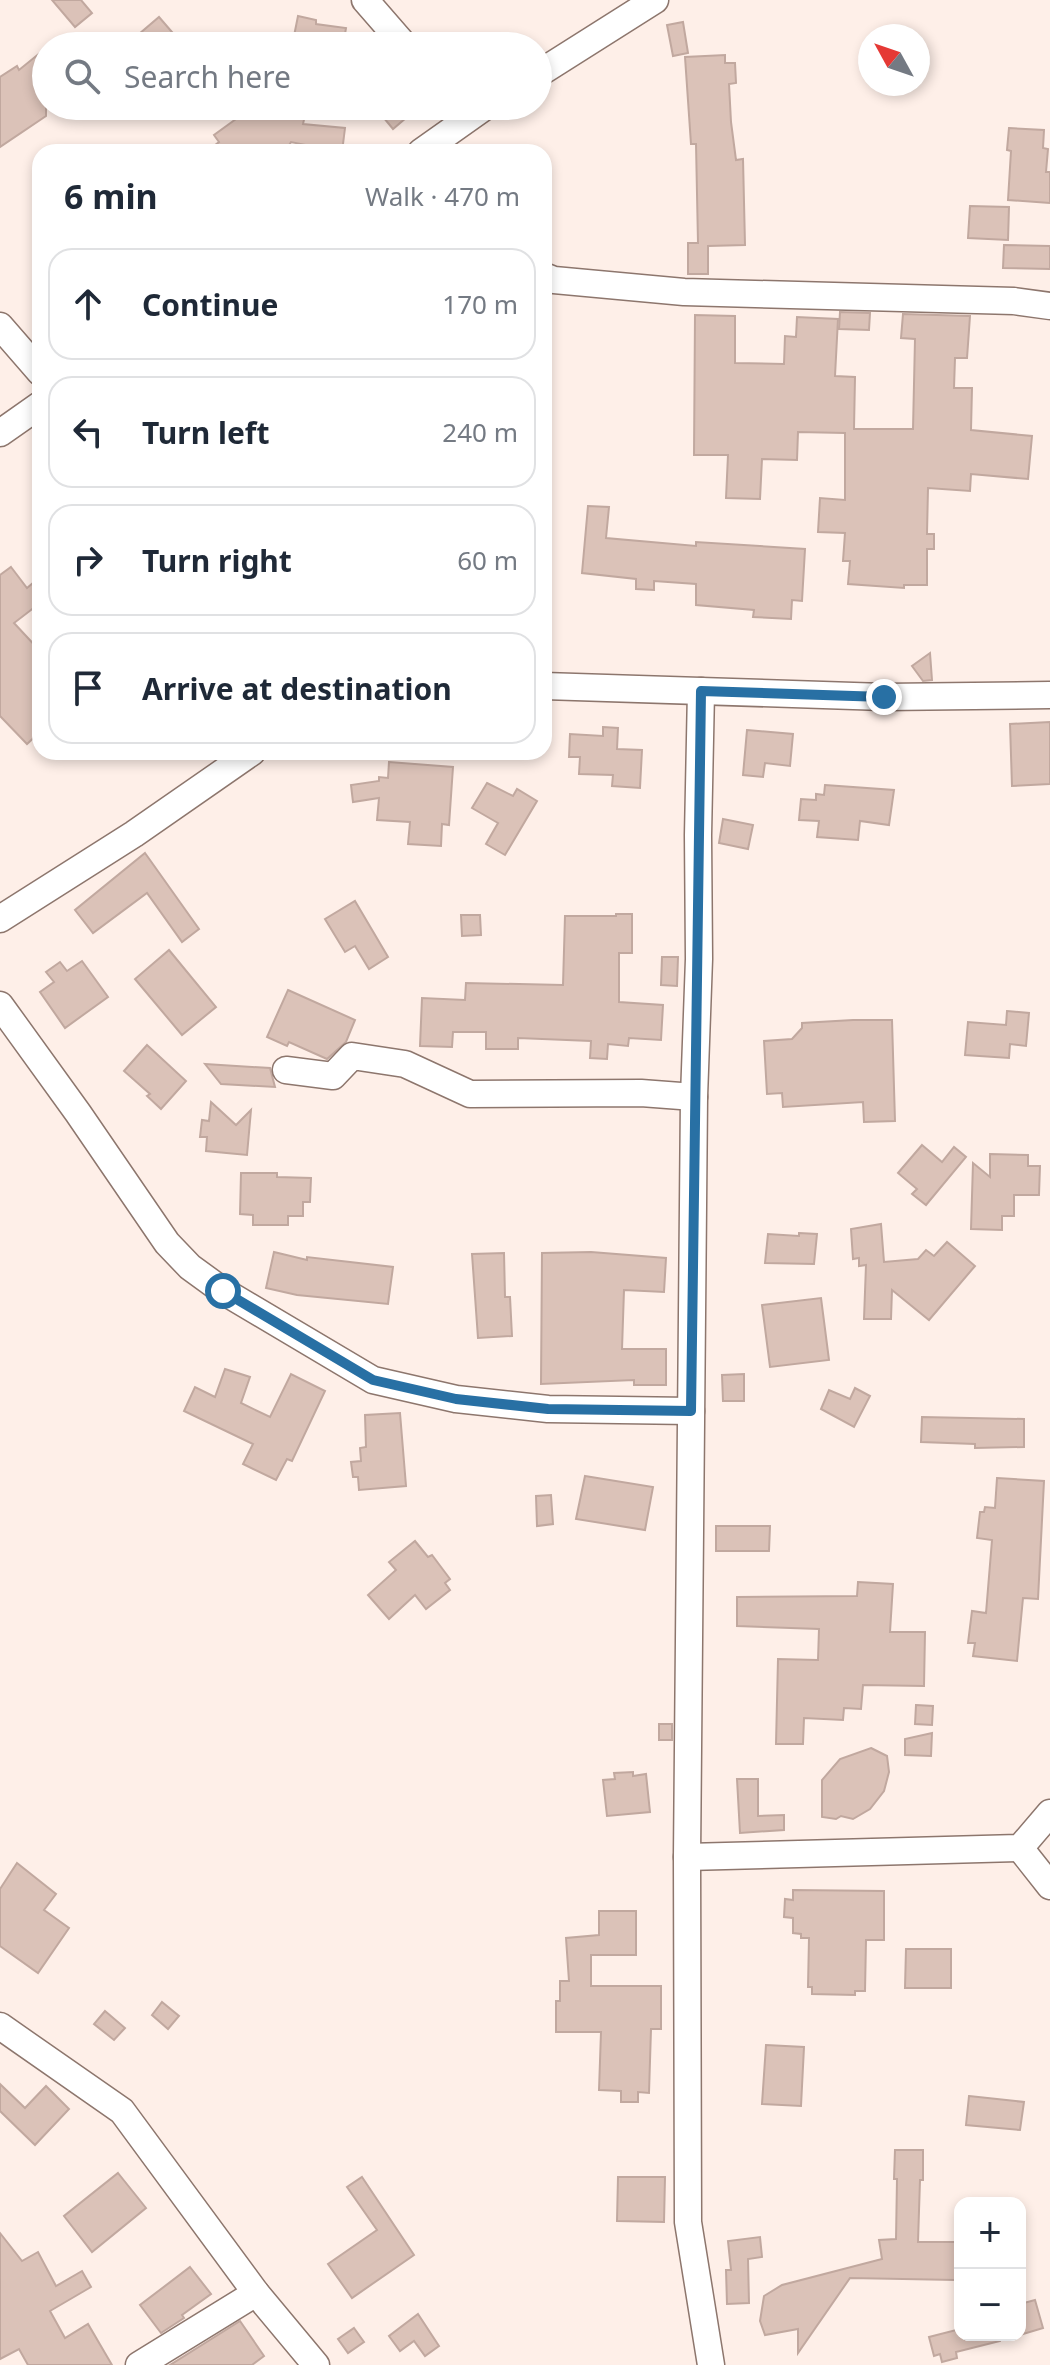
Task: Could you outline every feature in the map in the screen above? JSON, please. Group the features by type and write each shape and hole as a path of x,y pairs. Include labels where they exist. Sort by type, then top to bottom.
{"street":[{"path":"365,0 393,32"},
{"path":"552,65 655,0"},
{"path":"430,144 458,120"},
{"path":"552,279 684,292 1014,301 1050,306"},
{"path":"0,326 32,363"},
{"path":"0,433 32,411"},
{"path":"552,686 884,697 1050,695"},
{"path":"701,691 687,1857 688,2222 711,2365"},
{"path":"0,919 134,834 240,760"},
{"path":"0,1005 167,1243 190,1267 223,1291 373,1380 456,1399 548,1409 691,1411"},
{"path":"286,1070 333,1076 352,1056 405,1064 470,1094 641,1093 694,1097"},
{"path":"687,1857 1020,1848 1050,1813"},
{"path":"1020,1848 1050,1886"},
{"path":"4,2038 122,2111 256,2293 316,2365"},
{"path":"139,2365 173,2341 256,2293"}],"building":[{"path":"52,0 81,0 92,13 75,27"},
{"path":"298,16 316,20 316,24 346,28 345,32 295,32"},
{"path":"159,17 172,32 141,32"},
{"path":"683,22 688,53 673,56 667,25"},
{"path":"725,55 725,63 735,63 736,83 729,84 731,122 736,160 743,159 745,245 708,246 708,274 688,274 688,243 698,243 696,144 691,144 685,57"},
{"path":"32,59 32,120 40,120 0,147 0,77 17,66 19,70"},
{"path":"235,120 304,120 303,124 345,128 343,144 216,144 219,142 214,135"},
{"path":"386,120 404,120 393,129"},
{"path":"1009,128 1044,130 1043,148 1048,149 1046,172 1050,172 1050,203 1008,200"},
{"path":"970,206 1009,207 1008,240 968,238"},
{"path":"1004,245 1050,246 1050,269 1003,268"},
{"path":"840,312 870,313 869,330 839,329"},
{"path":"903,314 970,316 967,358 955,358 954,388 972,388 971,430 1032,436 1028,479 971,474 970,491 928,488 927,534 934,534 934,549 927,549 927,585 904,585 904,588 848,584 850,561 843,561 845,533 818,532 820,498 845,500 845,433 798,432 797,460 762,459 760,499 726,498 728,455 694,455 695,315 735,316 735,363 784,364 785,336 796,337 797,317 838,319 835,376 855,377 854,429 913,429 915,339 901,338"},
{"path":"588,506 609,507 606,538 696,546 696,542 805,549 802,601 792,600 791,619 753,617 754,610 696,605 696,584 654,581 654,590 636,589 636,579 582,573"},
{"path":"11,567 27,588 32,584 32,609 14,623 32,642 32,739 27,744 0,716 0,575"},
{"path":"930,653 932,680 923,681 912,666"},
{"path":"1050,722 1050,784 1012,786 1010,724"},
{"path":"603,727 618,728 617,749 642,750 640,788 612,786 613,775 579,774 580,757 569,757 570,734 603,736"},
{"path":"747,730 793,734 790,766 765,763 763,777 743,775"},
{"path":"389,762 453,767 449,825 442,824 441,846 408,844 410,822 377,820 379,798 353,802 351,785 379,781 379,777 388,778"},
{"path":"487,783 513,796 517,789 537,801 505,855 486,844 498,823 472,808"},
{"path":"825,785 894,790 889,825 860,821 858,840 817,837 819,821 799,820 801,799 816,800 816,794 824,795"},
{"path":"723,819 753,825 748,849 719,843"},
{"path":"145,853 199,929 182,942 147,893 93,933 75,910"},
{"path":"355,901 388,957 369,969 355,946 345,952 325,919"},
{"path":"632,914 632,953 619,953 619,1002 663,1005 661,1040 629,1038 628,1046 608,1044 607,1059 590,1058 591,1041 518,1038 518,1049 486,1049 486,1032 453,1032 452,1047 420,1046 422,998 465,1000 466,983 563,985 565,916"},
{"path":"461,915 480,915 481,935 462,936"},
{"path":"169,950 216,1007 182,1035 135,979"},
{"path":"662,957 678,957 677,986 661,985"},
{"path":"82,961 108,997 65,1028 40,992 54,982 46,972 60,962 67,971"},
{"path":"288,990 355,1020 346,1042 327,1059 289,1042 287,1046 267,1037"},
{"path":"1007,1011 1029,1013 1026,1046 1010,1044 1009,1058 965,1055 968,1022 1006,1025"},
{"path":"892,1020 895,1121 864,1122 863,1102 783,1107 782,1093 767,1094 764,1041 792,1039 802,1028 802,1023"},
{"path":"147,1045 186,1081 161,1109 147,1096 150,1094 124,1071"},
{"path":"205,1064 270,1068 275,1087 221,1084"},
{"path":"211,1102 236,1125 251,1110 247,1155 206,1151 207,1137 200,1137 202,1120 209,1121"},
{"path":"922,1145 942,1162 954,1147 966,1157 926,1205 912,1194 917,1189 898,1173"},
{"path":"990,1154 1028,1155 1028,1166 1040,1166 1039,1195 1014,1195 1014,1216 1002,1216 1002,1230 971,1229 973,1163 990,1177"},
{"path":"241,1173 277,1173 277,1177 311,1178 310,1202 303,1202 303,1216 288,1216 288,1225 253,1225 253,1215 240,1214"},
{"path":"881,1224 884,1262 918,1259 926,1250 934,1256 947,1242 975,1266 929,1320 892,1290 891,1319 864,1319 866,1265 859,1266 859,1258 853,1259 851,1229"},
{"path":"799,1233 817,1234 814,1264 765,1263 768,1234 799,1236"},
{"path":"274,1252 307,1260 307,1257 393,1267 388,1304 297,1295 266,1288"},
{"path":"591,1252 666,1258 664,1292 624,1290 622,1349 666,1349 666,1385 634,1385 634,1380 541,1384 542,1253"},
{"path":"504,1253 505,1297 510,1297 512,1336 478,1338 472,1254"},
{"path":"821,1298 829,1360 770,1367 762,1305"},
{"path":"225,1369 250,1377 241,1403 270,1417 291,1374 325,1391 292,1461 287,1459 276,1480 243,1464 253,1444 184,1411 195,1387 215,1397"},
{"path":"744,1374 744,1401 723,1401 722,1375"},
{"path":"855,1388 870,1396 854,1427 821,1409 829,1390 850,1399"},
{"path":"400,1413 406,1486 359,1490 358,1477 353,1477 351,1462 361,1461 360,1448 366,1447 365,1415"},
{"path":"922,1417 1024,1419 1024,1447 975,1448 975,1444 921,1442"},
{"path":"585,1476 653,1487 645,1530 576,1519"},
{"path":"997,1478 1044,1481 1038,1599 1023,1598 1017,1661 973,1656 975,1643 968,1643 972,1611 986,1613 992,1540 977,1538 980,1512 984,1512 985,1507 995,1508"},
{"path":"551,1495 553,1524 537,1526 536,1496"},
{"path":"716,1526 770,1526 769,1551 716,1551"},
{"path":"415,1541 428,1557 432,1555 450,1579 445,1583 450,1590 426,1609 415,1595 389,1619 368,1595 396,1570 389,1562"},
{"path":"858,1582 893,1584 890,1632 925,1632 924,1686 863,1685 861,1709 844,1708 843,1720 804,1718 803,1744 776,1744 778,1659 818,1660 819,1629 737,1626 737,1597 857,1596"},
{"path":"916,1705 933,1706 932,1725 915,1724"},
{"path":"659,1724 672,1724 672,1740 659,1740"},
{"path":"932,1733 931,1756 905,1755 905,1739"},
{"path":"871,1748 887,1756 889,1772 884,1791 870,1809 853,1819 822,1817 822,1780 840,1759"},
{"path":"633,1772 633,1776 646,1774 650,1812 607,1816 603,1780 615,1779 614,1773"},
{"path":"737,1779 758,1779 758,1816 784,1815 784,1830 740,1833"},
{"path":"17,1863 56,1894 44,1910 69,1928 38,1973 0,1946 0,1889"},
{"path":"793,1890 884,1891 884,1940 866,1940 865,1991 855,1991 855,1995 812,1994 812,1987 808,1987 809,1938 793,1933 793,1918 784,1917 785,1899 793,1900"},
{"path":"599,1911 636,1911 636,1955 591,1955 591,1986 661,1986 661,2029 651,2029 649,2093 638,2092 638,2102 621,2102 621,2091 599,2090 601,2032 556,2032 556,2001 560,2001 560,1981 569,1981 566,1938 599,1935"},
{"path":"906,1949 951,1949 951,1988 905,1988"},
{"path":"162,2002 179,2016 168,2029 152,2015"},
{"path":"105,2011 125,2028 114,2040 94,2024"},
{"path":"766,2045 804,2047 801,2106 762,2104"},
{"path":"0,2084 25,2108 46,2086 69,2109 35,2145 0,2111"},
{"path":"969,2096 1024,2102 1020,2130 966,2125"},
{"path":"895,2150 923,2150 918,2242 954,2242 954,2280 850,2278 798,2353 798,2329 765,2335 760,2321 764,2296 782,2285 882,2259 879,2240 896,2239 897,2179 894,2179"},
{"path":"118,2173 146,2208 92,2252 64,2216"},
{"path":"362,2177 414,2255 352,2298 328,2264 377,2230 347,2187"},
{"path":"618,2177 665,2177 664,2222 617,2221"},
{"path":"0,2233 22,2261 38,2252 56,2286 82,2271 91,2287 50,2311 65,2338 88,2324 112,2365 28,2365 19,2349 0,2359"},
{"path":"760,2237 762,2257 748,2259 749,2303 727,2304 726,2270 731,2270 728,2241"},
{"path":"190,2267 211,2294 161,2333 140,2305"},
{"path":"1035,2300 1043,2328 1026,2333 1026,2302"},
{"path":"418,2314 439,2346 425,2356 414,2341 400,2351 389,2336"},
{"path":"240,2321 264,2356 252,2365 170,2365"},
{"path":"354,2328 364,2342 348,2353 338,2339"},
{"path":"954,2331 954,2341 1000,2341 956,2352 957,2358 942,2362 940,2354 934,2356 929,2337"}],"route":[{"path":"223,1291 373,1380 456,1399 548,1409 691,1411 701,691 884,697"}]}
